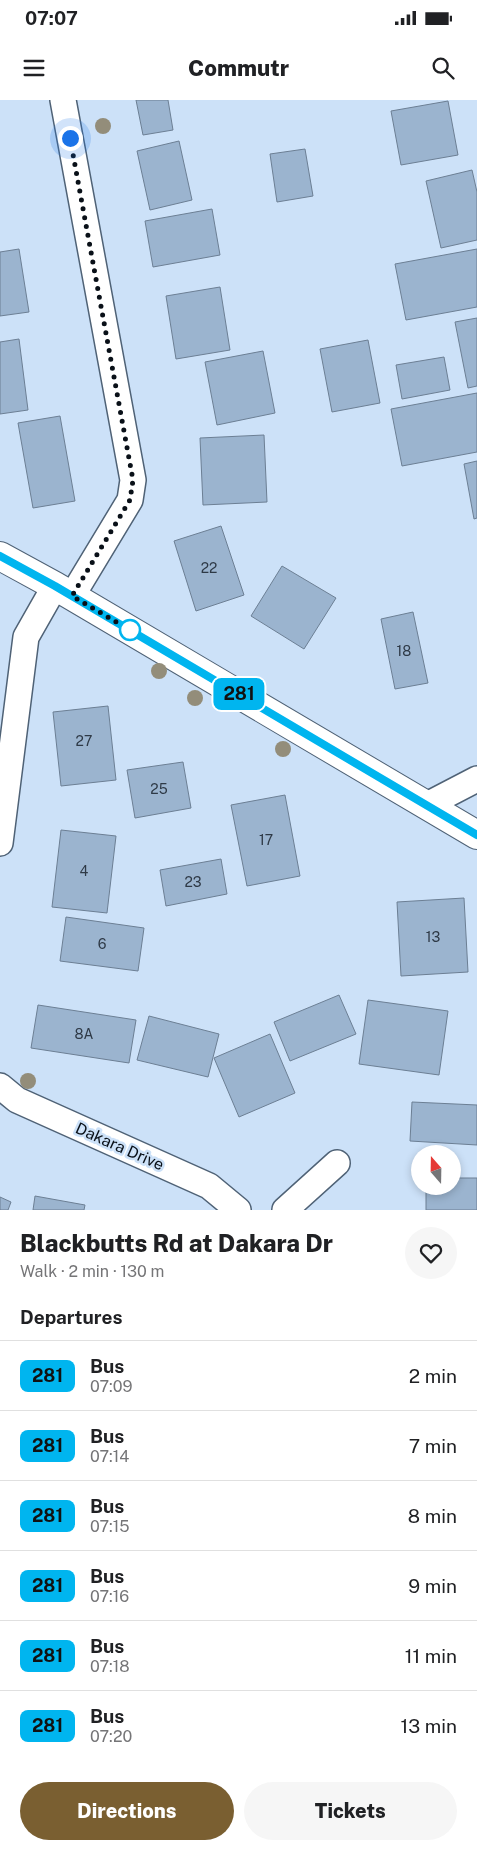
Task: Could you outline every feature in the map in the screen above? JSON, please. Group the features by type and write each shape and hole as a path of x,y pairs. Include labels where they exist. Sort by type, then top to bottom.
{"street":[{"path":"0,843 26,637 64,591 130,500 133,480 62,100"},
{"path":"0,556 64,591 477,835"},
{"path":"427,805 477,779"},
{"name":"Dakara Drive","path":"0,1086 17,1100 209,1186 238,1210"},
{"path":"285,1210 337,1163"}],"building":[{"path":"136,100 168,100 173,130 143,135"},
{"path":"448,101 458,155 401,165 391,111"},
{"path":"179,141 192,200 150,210 137,151"},
{"path":"305,149 313,196 277,202 270,154"},
{"path":"472,170 477,192 477,240 441,248 426,181"},
{"path":"212,209 220,255 153,267 145,221"},
{"path":"19,249 29,312 0,316 0,252"},
{"path":"477,249 477,307 406,320 395,264"},
{"path":"220,287 230,350 176,359 166,296"},
{"path":"477,318 477,386 468,388 455,322"},
{"path":"19,339 28,410 0,414 0,342"},
{"path":"368,340 380,403 332,412 320,349"},
{"path":"263,351 275,413 217,425 205,362"},
{"path":"444,357 450,390 402,399 396,365"},
{"path":"477,393 477,452 402,466 391,409"},
{"path":"60,416 75,501 33,508 18,423"},
{"path":"264,435 267,502 203,505 200,438"},
{"path":"477,461 477,518 474,519 464,464"},
{"path":"221,526 244,595 196,611 174,541"},
{"path":"282,566 336,598 304,649 251,616"},
{"path":"413,612 428,683 395,689 381,619"},
{"path":"108,706 116,780 61,786 53,712"},
{"path":"183,762 191,808 135,818 127,770"},
{"path":"285,795 300,876 247,886 231,805"},
{"path":"61,830 116,836 107,913 52,907"},
{"path":"221,859 227,894 166,906 160,870"},
{"path":"464,898 468,972 401,976 397,902"},
{"path":"66,917 144,928 138,971 60,961"},
{"path":"339,995 356,1034 290,1061 274,1022"},
{"path":"368,1000 448,1011 439,1075 359,1064"},
{"path":"38,1005 136,1020 129,1063 31,1048"},
{"path":"149,1016 219,1034 208,1077 137,1060"},
{"path":"270,1034 295,1093 239,1117 214,1058"},
{"path":"412,1102 477,1105 477,1145 410,1141"},
{"path":"461,1178 477,1178 477,1210 426,1210 426,1195 461,1195"},
{"path":"35,1196 85,1205 84,1210 33,1210"},
{"path":"0,1197 11,1202 8,1210 0,1210"}],"bus line":[{"name":"281","path":"0,556 55,586 477,835"}],"route":[{"path":"70,138 133,480 130,500 72,596 130,630"}]}
